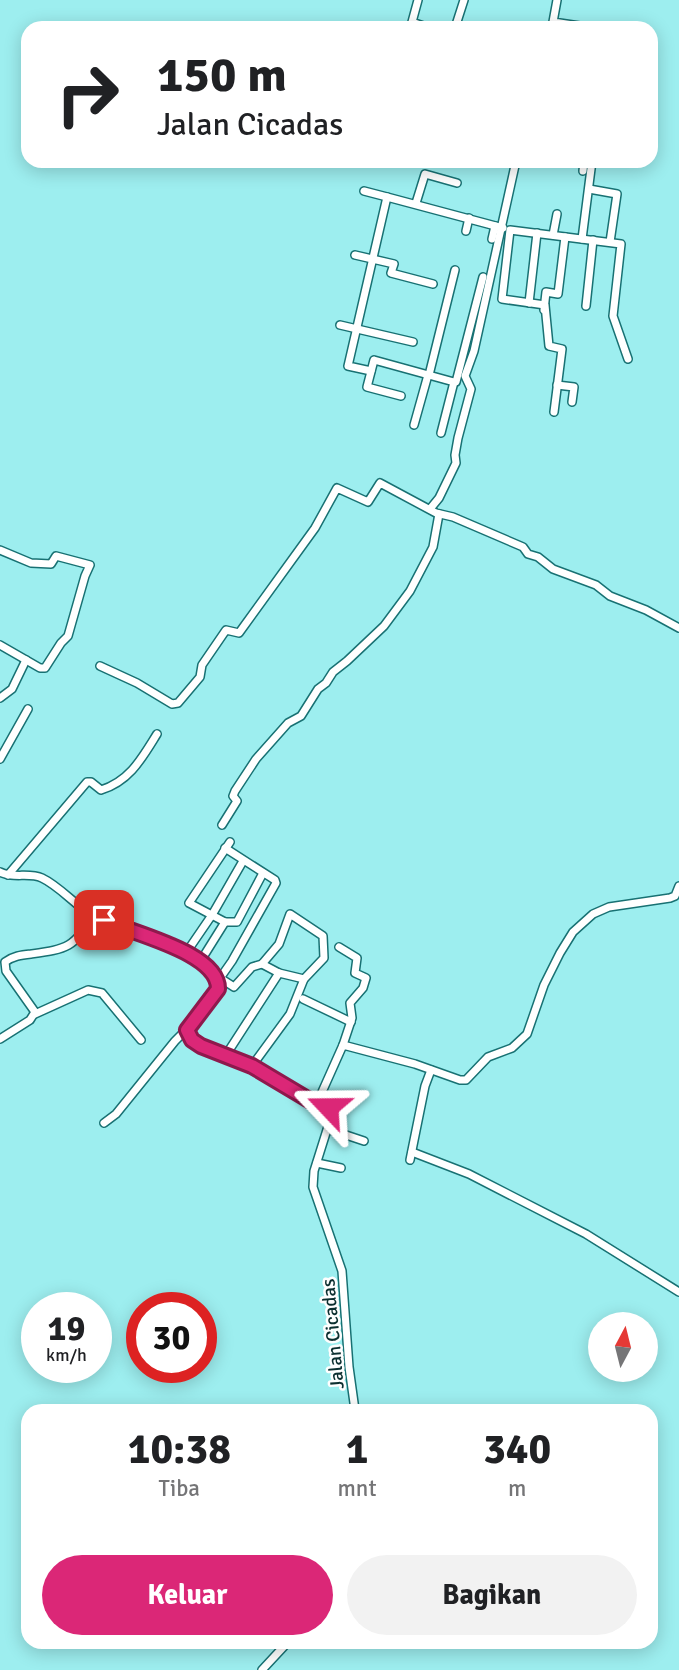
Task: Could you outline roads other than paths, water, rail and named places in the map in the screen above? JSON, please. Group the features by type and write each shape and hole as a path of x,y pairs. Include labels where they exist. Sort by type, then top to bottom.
{"street":[{"path":"412,21 418,0"},
{"path":"457,21 464,0"},
{"path":"553,21 557,0"},
{"path":"515,168 503,228 502,299 545,305"},
{"path":"583,168 583,172"},
{"path":"582,239 591,168"},
{"path":"416,203 425,174 457,183"},
{"path":"589,189 617,194 610,242"},
{"path":"430,509 439,498 456,463 458,438 471,388 465,376 473,355 512,190"},
{"path":"364,191 503,228 621,244 613,316 628,359"},
{"path":"371,371 348,366 387,197"},
{"path":"553,235 557,214"},
{"path":"466,231 469,218"},
{"path":"492,239 503,228"},
{"path":"529,303 537,233"},
{"path":"554,412 562,349 549,346 548,335 542,334 546,292 558,294 565,237"},
{"path":"586,306 593,240"},
{"path":"355,255 394,264 391,273 433,284"},
{"path":"414,425 456,270"},
{"path":"441,433 483,277"},
{"path":"340,324 412,342"},
{"path":"401,396 367,387 374,360 454,382"},
{"path":"557,385 574,387 572,402"},
{"path":"100,666 137,683 172,704 178,703 200,677 202,665 226,630 239,633 315,528 337,488 368,502 380,483 439,514 453,517 523,547 529,555 538,557 552,569 596,585 610,596 646,610 679,628"},
{"path":"222,825 236,802 233,796 235,791 256,759 288,723 300,716 333,672 384,626 410,591 433,547 439,514"},
{"path":"0,550 31,563 50,564 56,555 90,565 68,636 45,668 40,668 0,645"},
{"path":"0,698 12,688 26,660"},
{"path":"0,759 28,709"},
{"path":"8,875 87,782 90,781 101,790 124,779 141,761 157,734"},
{"path":"104,1124 116,1114 213,998 219,980 275,886 275,880 243,861 227,845 188,902 225,922 237,922 263,873"},
{"path":"186,953 243,861"},
{"path":"0,872 44,879 93,915 186,953 200,961 219,980 234,987 252,967 262,964 283,939 289,915 322,934 324,958 304,979 290,1014 252,1066"},
{"path":"343,1045 358,1047 466,1080 488,1057 520,1042 531,1025 549,974 573,932 601,910 670,898 675,896 679,886"},
{"path":"35,1014 28,1000 16,988 2,962 13,957 57,951 68,946 84,930 93,915"},
{"path":"200,961 225,922"},
{"path":"318,1101 351,1022 350,1003 363,988 366,978 355,973 357,958 339,947"},
{"path":"262,964 279,973 304,979"},
{"path":"226,1055 279,973"},
{"path":"0,1039 35,1014 88,990 98,990 141,1040"},
{"path":"303,999 351,1022"},
{"path":"187,1030 192,1040 201,1046 252,1066 298,1094 328,1107 332,1113 328,1129 364,1141"},
{"path":"431,1070 425,1086 411,1156 469,1174 586,1234 679,1292"},
{"name":"Jalan Cicadas","path":"328,1129 313,1186 342,1271 354,1404"},
{"path":"317,1163 341,1168"},
{"path":"262,1670 282,1649"}]}
